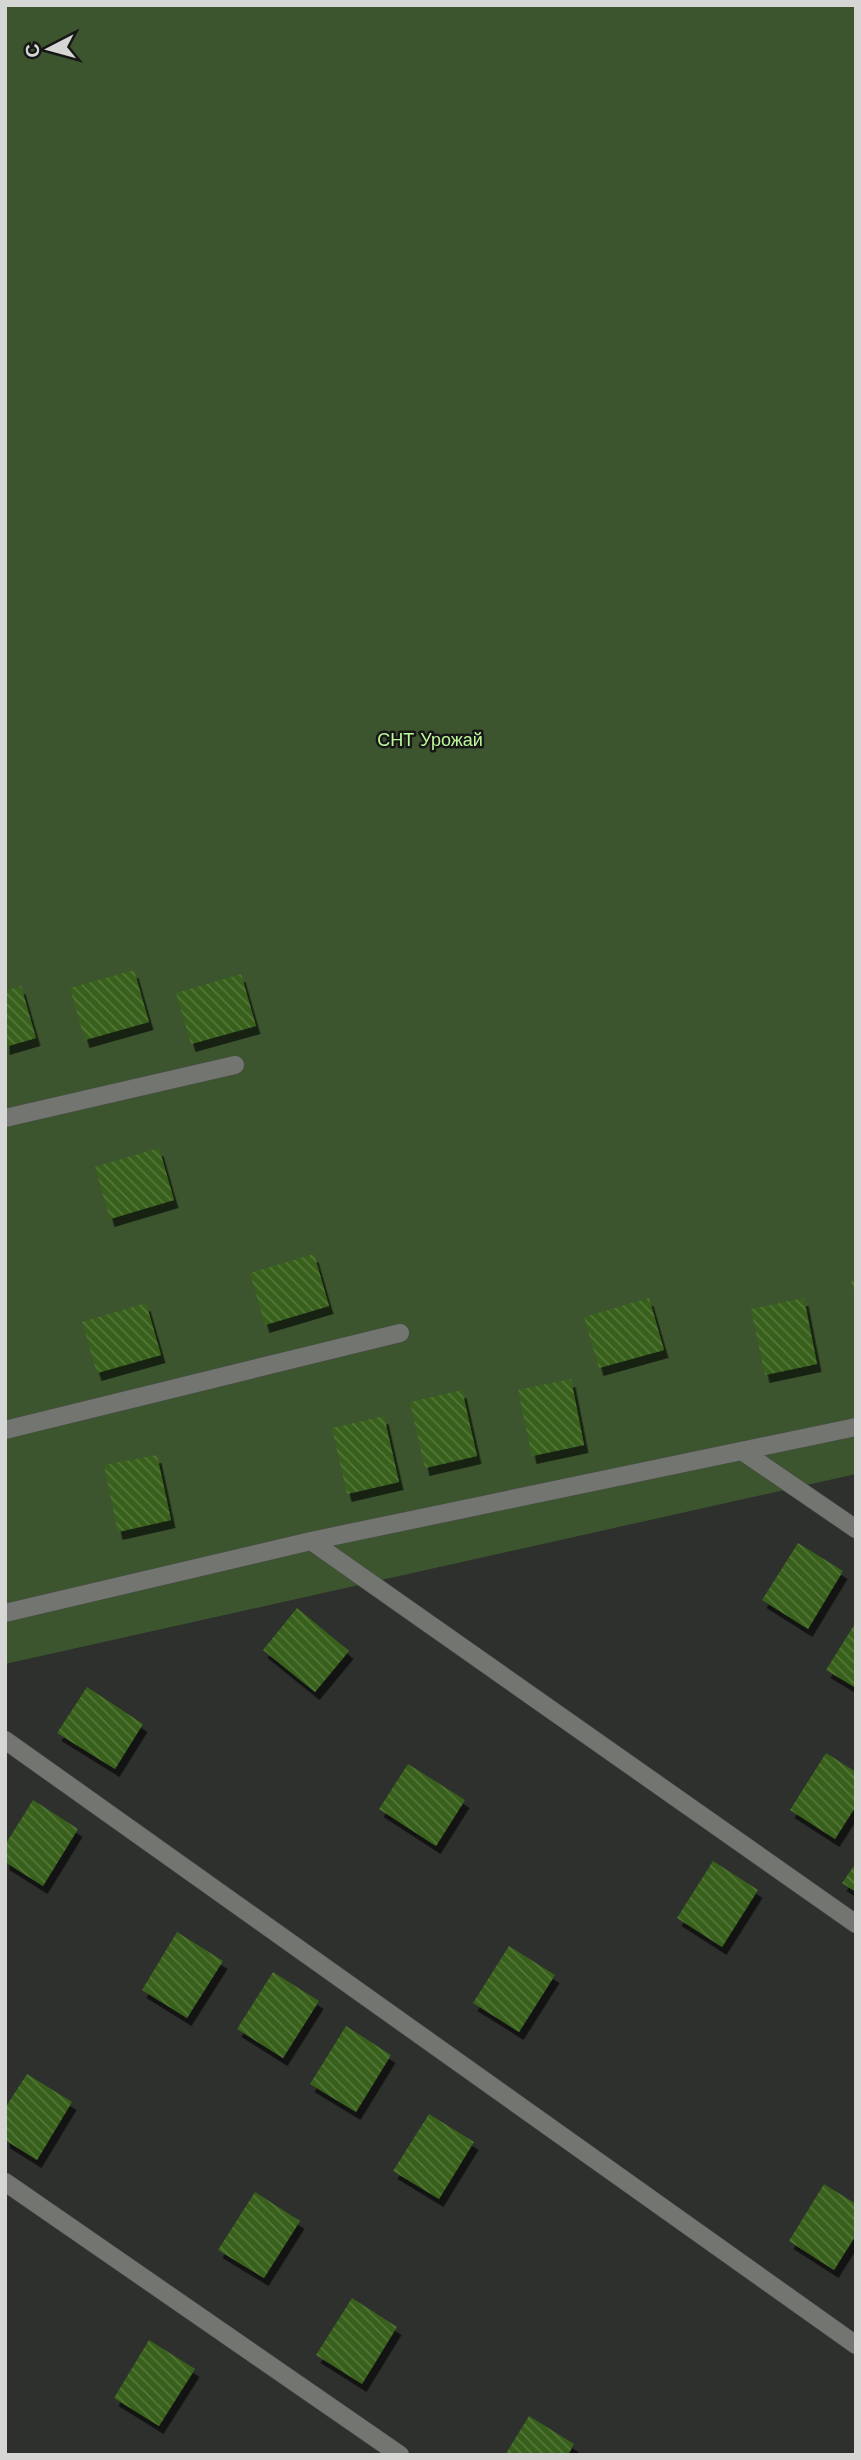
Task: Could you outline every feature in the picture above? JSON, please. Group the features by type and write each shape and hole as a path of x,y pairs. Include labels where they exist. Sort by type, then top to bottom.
{"street":[{"path":"5,1118 234,1065"},
{"path":"5,1430 400,1332"},
{"path":"5,1613 311,1541 856,1427"},
{"path":"742,1451 856,1529"},
{"path":"311,1541 856,1924"},
{"path":"5,1740 856,2345"},
{"path":"5,2182 400,2455"}],"green space":[{"name":"СНТ Урожай","path":"5,5 856,5 856,1474 5,1664"}],"building":[{"path":"134,970 149,1022 85,1040 70,988"},
{"path":"241,974 256,1026 191,1044 176,993"},
{"path":"21,986 36,1038 5,1047 5,991"},
{"path":"159,1148 174,1200 110,1219 95,1167"},
{"path":"314,1254 329,1306 265,1325 250,1273"},
{"path":"856,1279 856,1297 855,1297 851,1280"},
{"path":"649,1298 664,1350 599,1368 584,1317"},
{"path":"804,1298 817,1364 765,1375 751,1309"},
{"path":"146,1303 161,1355 97,1373 82,1322"},
{"path":"571,1379 584,1445 532,1456 518,1390"},
{"path":"462,1390 477,1456 425,1468 410,1402"},
{"path":"384,1416 399,1482 347,1494 332,1428"},
{"path":"157,1455 171,1520 118,1532 104,1465"},
{"path":"798,1543 843,1571 808,1629 762,1600"},
{"path":"297,1608 349,1651 315,1692 263,1650"},
{"path":"856,1622 856,1688 826,1670"},
{"path":"87,1687 143,1724 115,1769 57,1733"},
{"path":"826,1753 856,1772 856,1806 835,1839 790,1810"},
{"path":"408,1764 465,1800 436,1846 379,1809"},
{"path":"33,1800 78,1829 43,1886 5,1862 5,1845"},
{"path":"713,1861 758,1890 722,1947 677,1918"},
{"path":"856,1863 856,1892 842,1883"},
{"path":"177,1932 223,1961 187,2018 142,1990"},
{"path":"509,1946 555,1975 519,2032 473,2003"},
{"path":"273,1972 319,2001 283,2058 237,2029"},
{"path":"346,2026 391,2055 356,2112 310,2084"},
{"path":"27,2074 72,2102 37,2160 5,2140 5,2108"},
{"path":"429,2114 474,2142 439,2199 393,2171"},
{"path":"824,2184 856,2204 856,2235 834,2270 789,2241"},
{"path":"255,2192 300,2221 264,2278 218,2250"},
{"path":"352,2298 397,2327 362,2384 316,2355"},
{"path":"149,2340 195,2369 159,2426 114,2398"},
{"path":"529,2416 574,2444 568,2455 505,2455"}]}
